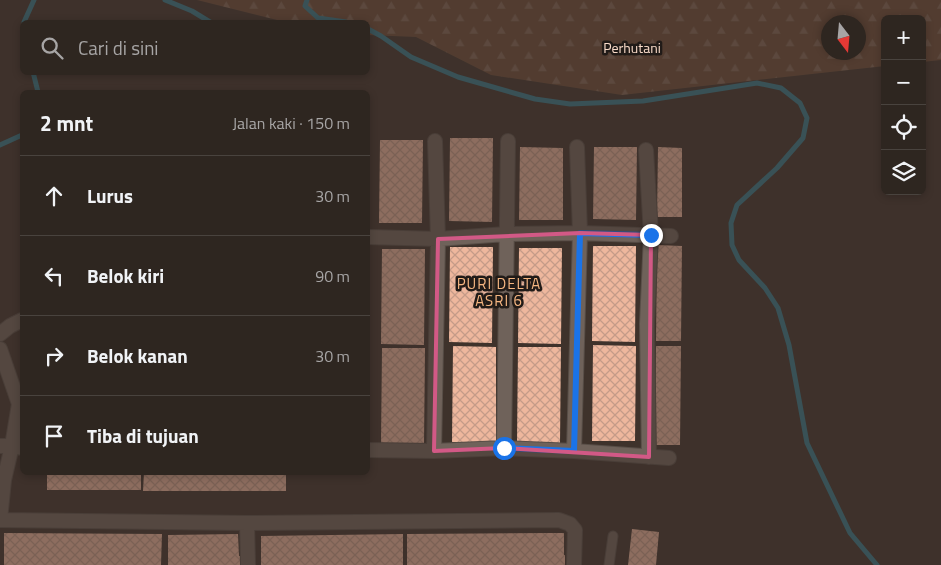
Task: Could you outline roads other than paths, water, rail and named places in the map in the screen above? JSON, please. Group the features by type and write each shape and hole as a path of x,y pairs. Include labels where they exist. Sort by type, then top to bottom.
{"street":[{"path":"434,452 438,239 435,140"},
{"path":"504,448 508,142"},
{"path":"574,451 580,233 577,147"},
{"path":"646,150 651,235 647,324 649,457"},
{"path":"370,237 438,239 506,234 580,233 671,236"},
{"path":"0,334 20,321"},
{"path":"0,349 20,403 4,480 0,520 247,524 559,520 570,524 575,530 574,565"},
{"path":"370,450 434,452 504,448 669,458"},
{"path":"247,524 248,565"}],"lane":[{"path":"609,565 613,536"}],"waterway":[{"path":"25,20 34,0"},
{"path":"165,0 192,11 207,20"},
{"path":"307,0 305,6 318,18 332,20"},
{"path":"370,30 411,57 458,77 535,99 570,104 643,101 757,83 781,88 800,103 807,118 803,138 777,168 737,205 731,223 732,245 739,260 765,288 778,308 789,345 807,443 850,533 877,565"},
{"path":"34,75 38,90"},
{"path":"0,145 20,136"}],"district":[{"name":"PURI DELTA ASRI 6","path":"499,292"}],"park label":[{"name":"Perhutani","path":"632,47"}]}
